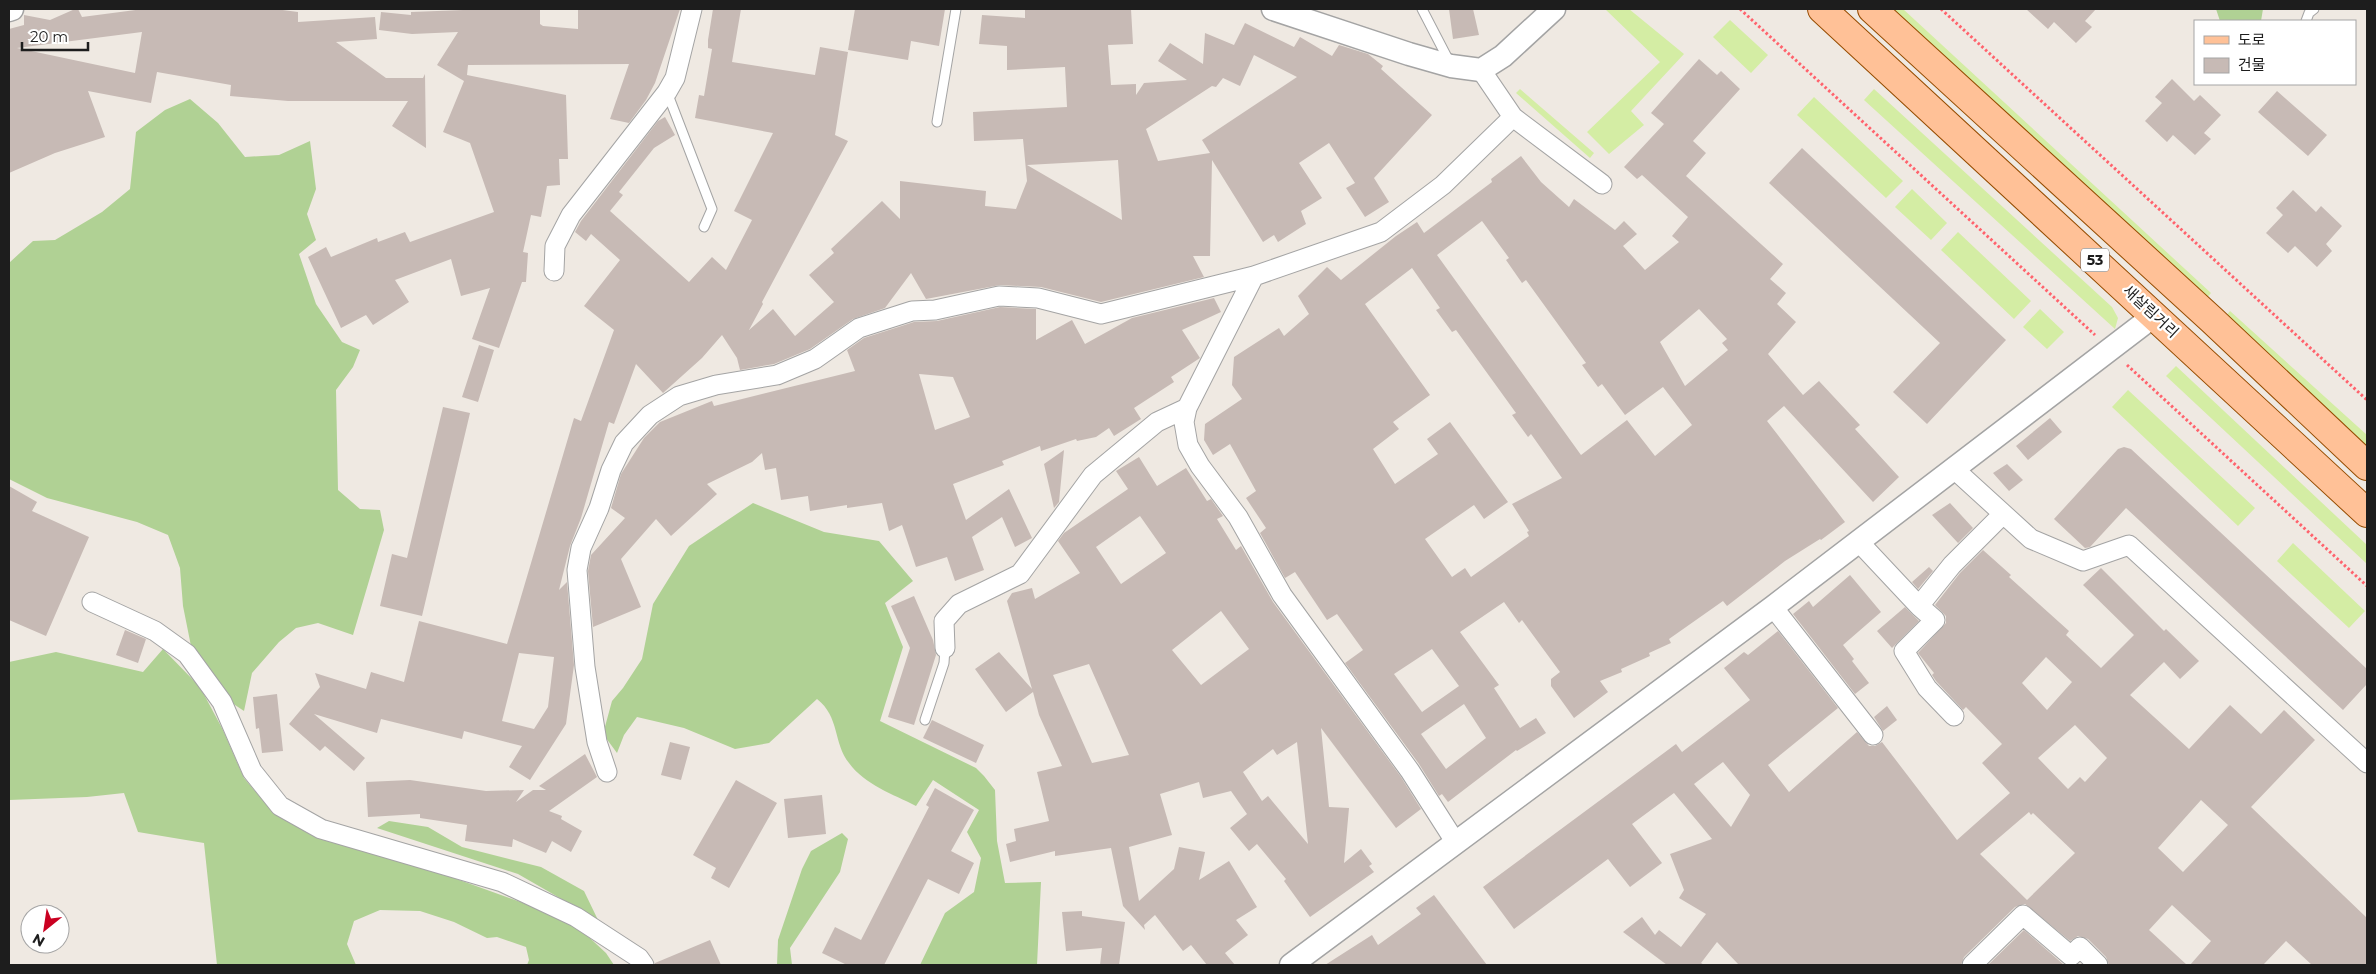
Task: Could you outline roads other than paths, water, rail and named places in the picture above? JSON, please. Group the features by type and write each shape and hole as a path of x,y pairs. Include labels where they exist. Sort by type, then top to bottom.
{"main road":[{"name":"새살림거리","path":"1822,9 2367,513"},
{"name":"53","path":"1872,9 2212,320 2367,466"}],"street":[{"path":"554,271 556,246 571,215 667,92 675,78 692,9"},
{"path":"1273,9 1408,54 1451,66 1481,70 1503,56 1554,9"},
{"path":"1481,70 1513,116 1602,184"},
{"path":"607,772 597,742 585,666 577,570 581,548 599,508 611,470 624,443 650,415 679,396 716,385 777,375 815,359 859,328 912,311 935,310 999,296 1038,298 1101,314 1254,276 1381,232 1443,185 1513,116"},
{"path":"1254,276 1187,408 1184,422 1188,445 1200,466 1238,517 1282,595 1410,771 1456,843"},
{"path":"1291,965 1773,606 2155,315"},
{"path":"945,648 944,621 959,604 1020,574 1093,475 1157,422 1187,408"},
{"path":"1954,468 2031,539 2083,561 2129,545 2367,763"},
{"path":"1919,606 1952,565 2003,514"},
{"path":"1858,541 1919,606 1935,620 1904,651 1927,688 1954,716"},
{"path":"92,602 155,631 187,654 222,702 252,771 280,806 321,829 502,882 576,917 639,958 644,965"},
{"path":"1773,606 1873,734"},
{"path":"1972,965 2023,915 2071,956 2080,947 2098,965"}],"lane":[{"path":"938,122 956,9"},
{"path":"1422,9 1451,66"},
{"path":"667,92 712,209 704,227"},
{"path":"925,720 944,663 945,648"}]}
